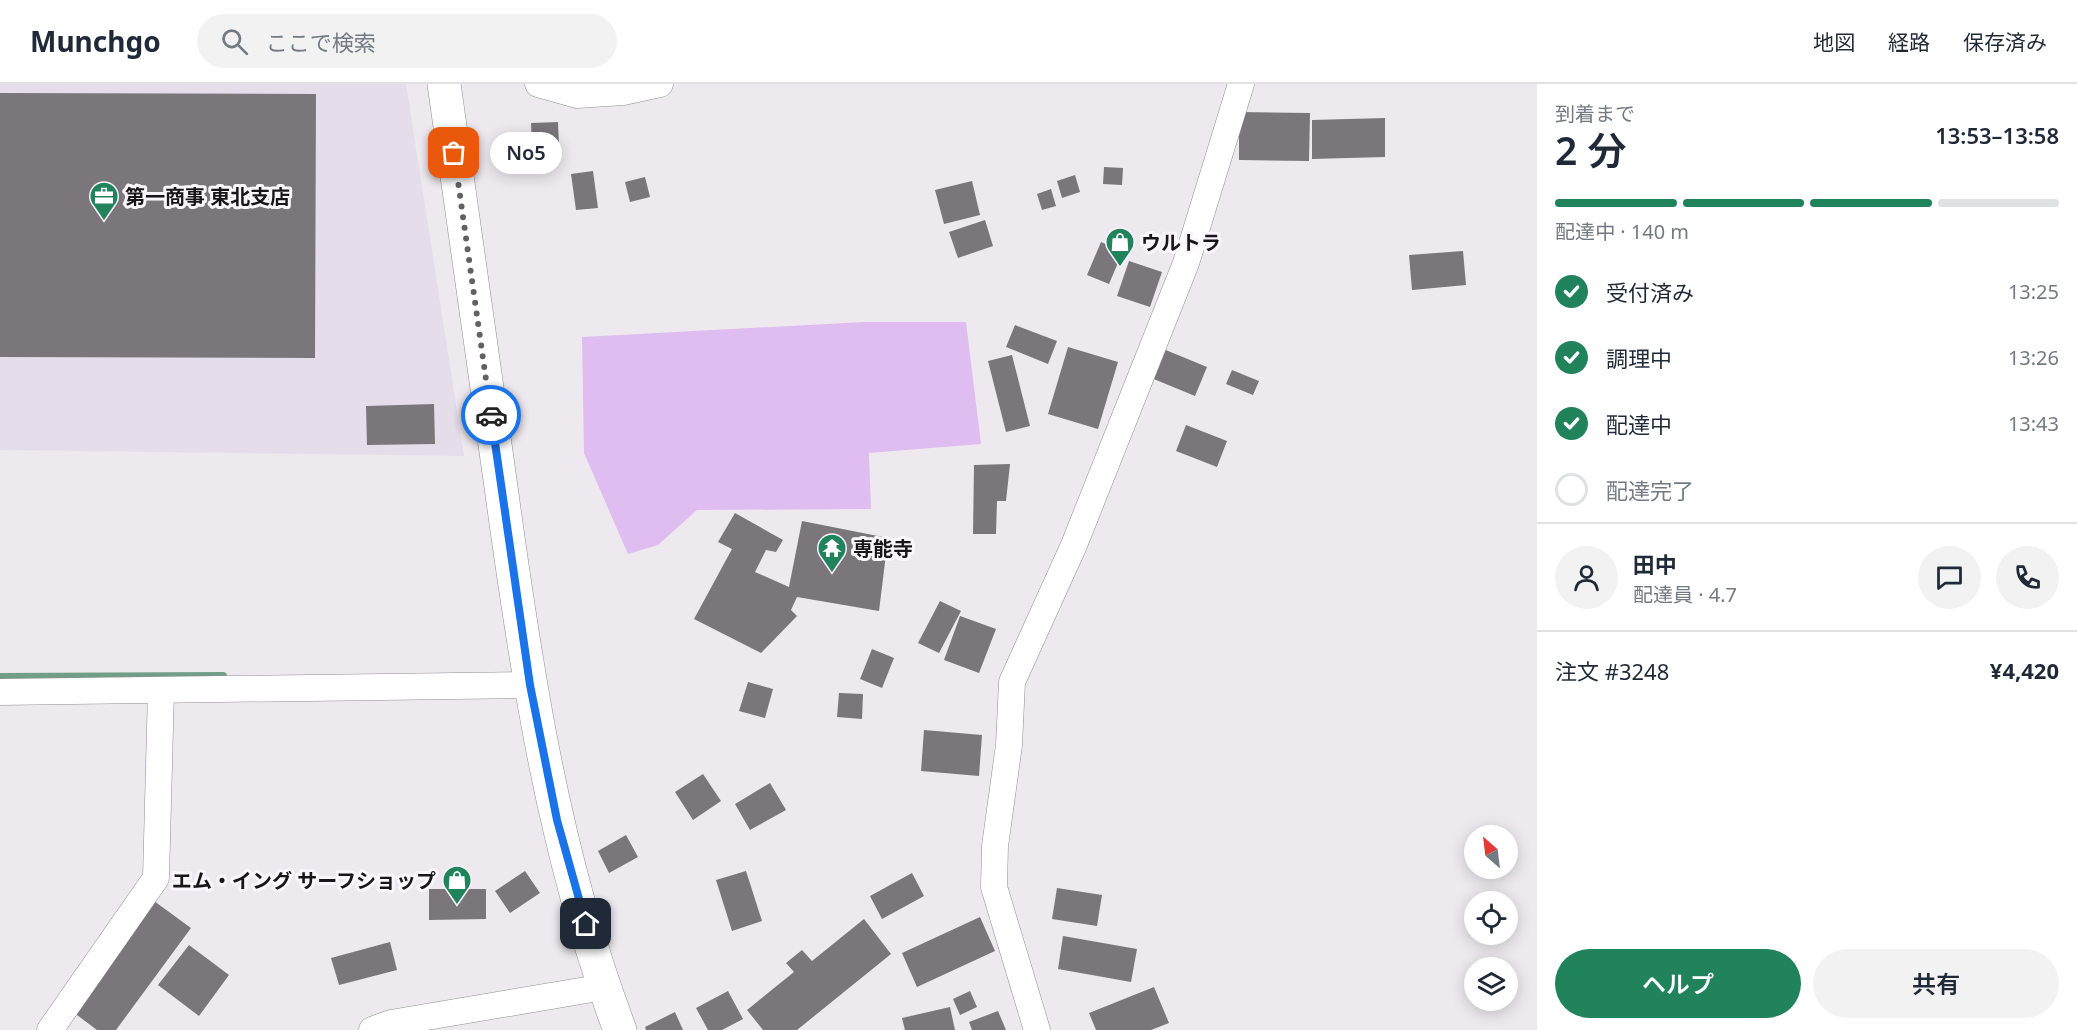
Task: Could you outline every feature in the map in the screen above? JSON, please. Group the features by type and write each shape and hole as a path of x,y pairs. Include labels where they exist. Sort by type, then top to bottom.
{"main road":[{"path":"444,84 530,685 557,820 604,987 620,1030"}],"street":[{"path":"538,84 577,95 623,92 660,84"},
{"path":"1037,1030 993,887 995,846 1009,745 1012,682 1074,545 1186,263 1241,84"},
{"path":"0,692 530,685"},
{"path":"50,1030 156,878 160,691"},
{"path":"372,1030 391,1023 604,987"}],"shaded area":[{"path":"0,84 406,84 464,456 0,450"},
{"path":"864,322 966,322 981,444 869,453 871,509 697,510 658,545 628,554 584,453 582,337"}],"building":[{"path":"0,93 316,94 315,358 0,357"},
{"path":"1239,112 1310,113 1309,161 1239,160"},
{"path":"1385,118 1385,157 1312,159 1312,120"},
{"path":"558,122 559,145 532,146 531,123"},
{"path":"1104,167 1123,168 1122,185 1103,184"},
{"path":"593,171 598,208 576,210 571,174"},
{"path":"1075,175 1080,192 1062,198 1057,181"},
{"path":"645,177 650,197 630,202 625,182"},
{"path":"972,181 980,215 944,224 935,190"},
{"path":"1051,189 1056,206 1042,210 1037,194"},
{"path":"985,220 993,246 958,258 949,232"},
{"path":"1101,242 1123,251 1109,284 1087,275"},
{"path":"1463,251 1466,285 1412,290 1409,255"},
{"path":"1129,261 1162,272 1150,307 1117,296"},
{"path":"1015,325 1057,341 1048,364 1006,347"},
{"path":"1156,346 1207,367 1195,396 1144,375"},
{"path":"1068,347 1118,362 1098,429 1048,414"},
{"path":"1012,355 1030,426 1006,432 988,361"},
{"path":"1232,370 1259,381 1253,395 1226,384"},
{"path":"434,404 435,444 367,445 366,406"},
{"path":"1186,425 1227,441 1217,467 1176,451"},
{"path":"1010,464 1006,501 997,501 996,534 973,534 974,465"},
{"path":"735,513 783,540 776,552 766,550 755,572 789,587 802,521 888,538 879,611 797,597 791,610 797,616 761,653 694,619 732,549 718,542"},
{"path":"940,601 961,611 939,653 918,643"},
{"path":"960,616 996,629 979,673 944,660"},
{"path":"872,649 894,658 882,688 860,679"},
{"path":"748,682 773,689 765,718 739,711"},
{"path":"839,693 863,694 862,719 837,717"},
{"path":"924,730 982,735 979,776 921,771"},
{"path":"703,774 721,801 693,820 675,792"},
{"path":"770,783 786,810 750,830 735,804"},
{"path":"626,835 638,857 609,873 598,851"},
{"path":"525,871 540,893 510,913 495,891"},
{"path":"746,871 762,921 732,931 716,880"},
{"path":"912,873 924,896 882,919 870,896"},
{"path":"1057,888 1102,895 1097,926 1052,919"},
{"path":"429,889 486,889 486,919 429,920"},
{"path":"154,901 191,928 116,1030 97,1030 73,1012"},
{"path":"980,917 995,951 917,987 902,953"},
{"path":"864,919 891,954 797,1030 763,1030 747,1010 794,972 786,963 802,950 812,961"},
{"path":"1063,936 1137,949 1131,982 1058,969"},
{"path":"390,942 397,970 339,985 331,958"},
{"path":"189,945 229,975 199,1016 158,985"},
{"path":"1154,987 1169,1023 1151,1030 1096,1030 1089,1013"},
{"path":"728,991 743,1019 722,1030 708,1030 696,1008"},
{"path":"970,991 977,1007 960,1015 953,999"},
{"path":"950,1007 955,1030 905,1030 902,1018"},
{"path":"998,1011 1006,1030 972,1030 969,1022"},
{"path":"675,1012 683,1030 646,1030 645,1027"}],"waterway":[{"path":"0,677 223,676"}],"way so far":[{"path":"454,153 491,415"}],"place":[{"name":"No5","path":"454,153"},
{"name":"第一商事 東北支店","path":"104,222"},
{"name":"ウルトラ","path":"1120,268"},
{"name":"専能寺","path":"832,574"},
{"name":"エム・イング サーフショップ","path":"457,906"}],"route":[{"path":"491,415 530,685 557,820 586,924"}]}
